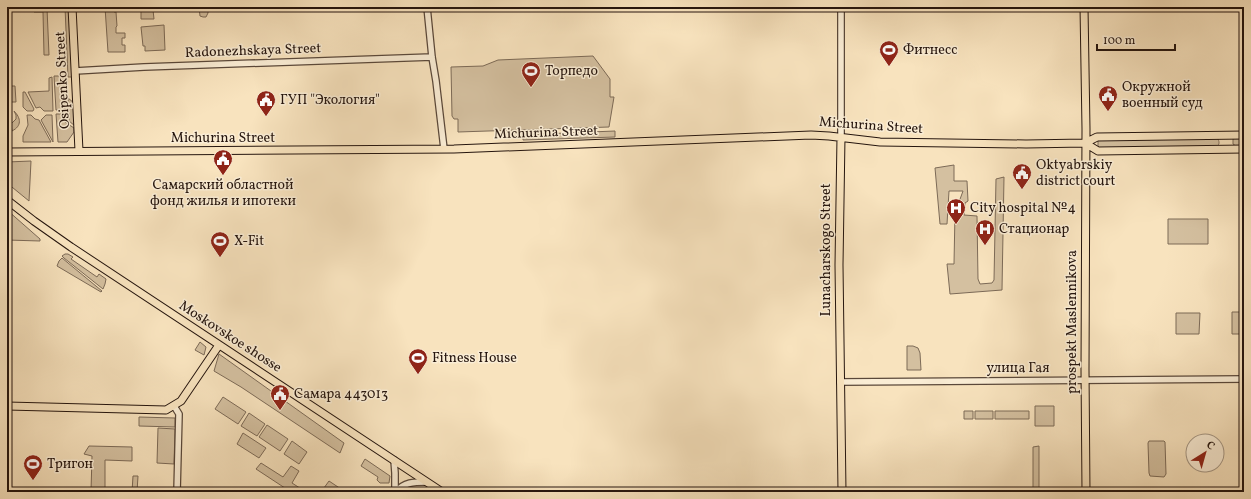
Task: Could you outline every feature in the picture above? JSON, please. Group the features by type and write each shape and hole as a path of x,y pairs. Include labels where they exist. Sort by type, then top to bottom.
{"main road":[{"name":"Osipenko Street","path":"72,7 79,151"},
{"name":"prospekt Maslennikova","path":"1084,7 1086,492"},
{"name":"Michurina Street","path":"7,152 444,149 811,135 880,142 1032,144 1085,143 1097,137 1244,135"},
{"name":"Lunacharskogo Street","path":"841,138 838,265 842,492"},
{"name":"Michurina Street","path":"1085,143 1098,151 1244,149"},
{"name":"Moskovskoe shosse","path":"7,200 71,247 442,492"},
{"path":"7,406 162,410 174,406 181,401 219,345"}],"street":[{"path":"427,7 444,149"},
{"name":"Lunacharskogo Street","path":"841,7 841,138"},
{"name":"Radonezhskaya Street","path":"75,71 144,67 432,58"},
{"name":"улица Гая","path":"840,382 1244,378"},
{"path":"174,406 179,414 177,492"},
{"path":"394,460 395,492"},
{"path":"395,492 407,483 427,482"}],"shaded area":[{"path":"65,7 71,7 74,77 68,77"},
{"path":"105,7 114,7 114,12 116,12 116,33 125,33 125,38 122,38 122,45 125,45 125,52 108,52"},
{"path":"147,7 153,10 154,19 141,19 141,11"},
{"path":"199,7 208,7 206,17 200,16"},
{"path":"47,8 49,55 44,55 43,12 34,12 34,9"},
{"path":"164,25 165,50 145,51 141,27"},
{"name":"Торпедо","path":"593,56 610,79 610,97 614,97 609,127 458,132 458,119 454,119 452,116 451,67 483,66 498,60"},
{"path":"54,76 63,76 65,110 56,110"},
{"path":"52,77 53,111 44,111 40,107 36,108 28,92 49,91 49,78"},
{"path":"7,86 15,86 16,102 7,102"},
{"path":"23,92 25,92 34,109 33,111 27,111 23,107"},
{"path":"68,98 74,103 75,126 69,121"},
{"path":"14,111 18,116 19,124 18,127 12,131 11,124 16,119"},
{"path":"56,114 65,114 65,122 74,128 74,132 67,142 58,142"},
{"path":"27,115 31,115 35,119 39,120 51,142 23,142 23,136 28,125"},
{"path":"46,115 52,115 53,142 41,120"},
{"path":"615,131 615,137 523,140 523,137 516,137 516,135"},
{"path":"1244,137 1244,146 1236,146 1233,144 1233,139"},
{"path":"1218,139 1219,142 1216,147 1098,148 1098,140"},
{"path":"31,161 29,201 7,183 7,162"},
{"path":"954,165 954,181 967,181 968,201 965,203 964,215 977,216 978,279 980,284 992,283 994,280 996,179 1004,177 1002,290 950,294 947,264 954,264 955,213 963,191 949,191 947,224 940,224 935,168"},
{"path":"7,210 40,239 40,241 7,240"},
{"path":"1168,219 1208,219 1208,244 1168,244"},
{"path":"65,254 73,257 71,259 97,277 99,274 106,279 103,289 64,258 62,256"},
{"path":"62,258 102,291 101,292 57,266"},
{"path":"1232,312 1244,312 1244,334 1232,334"},
{"path":"1176,313 1200,313 1199,334 1176,334"},
{"path":"200,342 206,347 204,355 195,350"},
{"path":"907,346 918,348 920,353 921,370 907,370"},
{"path":"219,354 344,443 340,453 241,387 214,371"},
{"path":"223,397 246,412 238,424 215,409"},
{"path":"1035,406 1054,406 1054,426 1035,426"},
{"path":"964,411 973,411 973,419 964,419"},
{"path":"975,411 993,411 993,419 975,419"},
{"path":"995,411 1029,411 1029,419 995,419"},
{"path":"249,413 265,424 257,436 241,426"},
{"path":"139,417 175,418 175,427 139,426"},
{"path":"267,425 288,439 280,451 259,437"},
{"path":"158,428 175,429 174,464 157,463"},
{"path":"243,433 266,448 259,458 237,444"},
{"path":"292,441 307,452 299,464 284,454"},
{"path":"1149,441 1165,442 1166,474 1164,477 1150,476"},
{"path":"89,446 132,447 132,461 105,460 105,492 91,491 92,456 84,454"},
{"path":"1039,446 1039,492 1033,492 1033,447"},
{"path":"365,459 390,476 389,483 380,483 377,480 378,477 361,466"},
{"path":"261,463 283,477 291,466 299,471 292,483 306,492 291,492 256,469"},
{"path":"133,476 138,476 137,492 132,492"},
{"path":"329,481 344,491 344,492 321,492"}],"place":[{"name":"Фитнесс","path":"889,67"},
{"name":"Торпедо","path":"531,88"},
{"name":"Окружной военный суд","path":"1108,112"},
{"name":"ГУП \"Экология\"","path":"266,117"},
{"name":"Самарский областной фонд жилья и ипотеки","path":"223,176"},
{"name":"Oktyabrskiy district court","path":"1022,190"},
{"name":"City hospital №4","path":"956,225"},
{"name":"Стационар","path":"985,246"},
{"name":"X-Fit","path":"220,258"},
{"name":"Fitness House","path":"418,375"},
{"name":"Самара 443013","path":"280,411"},
{"name":"Тригон","path":"33,481"}]}
